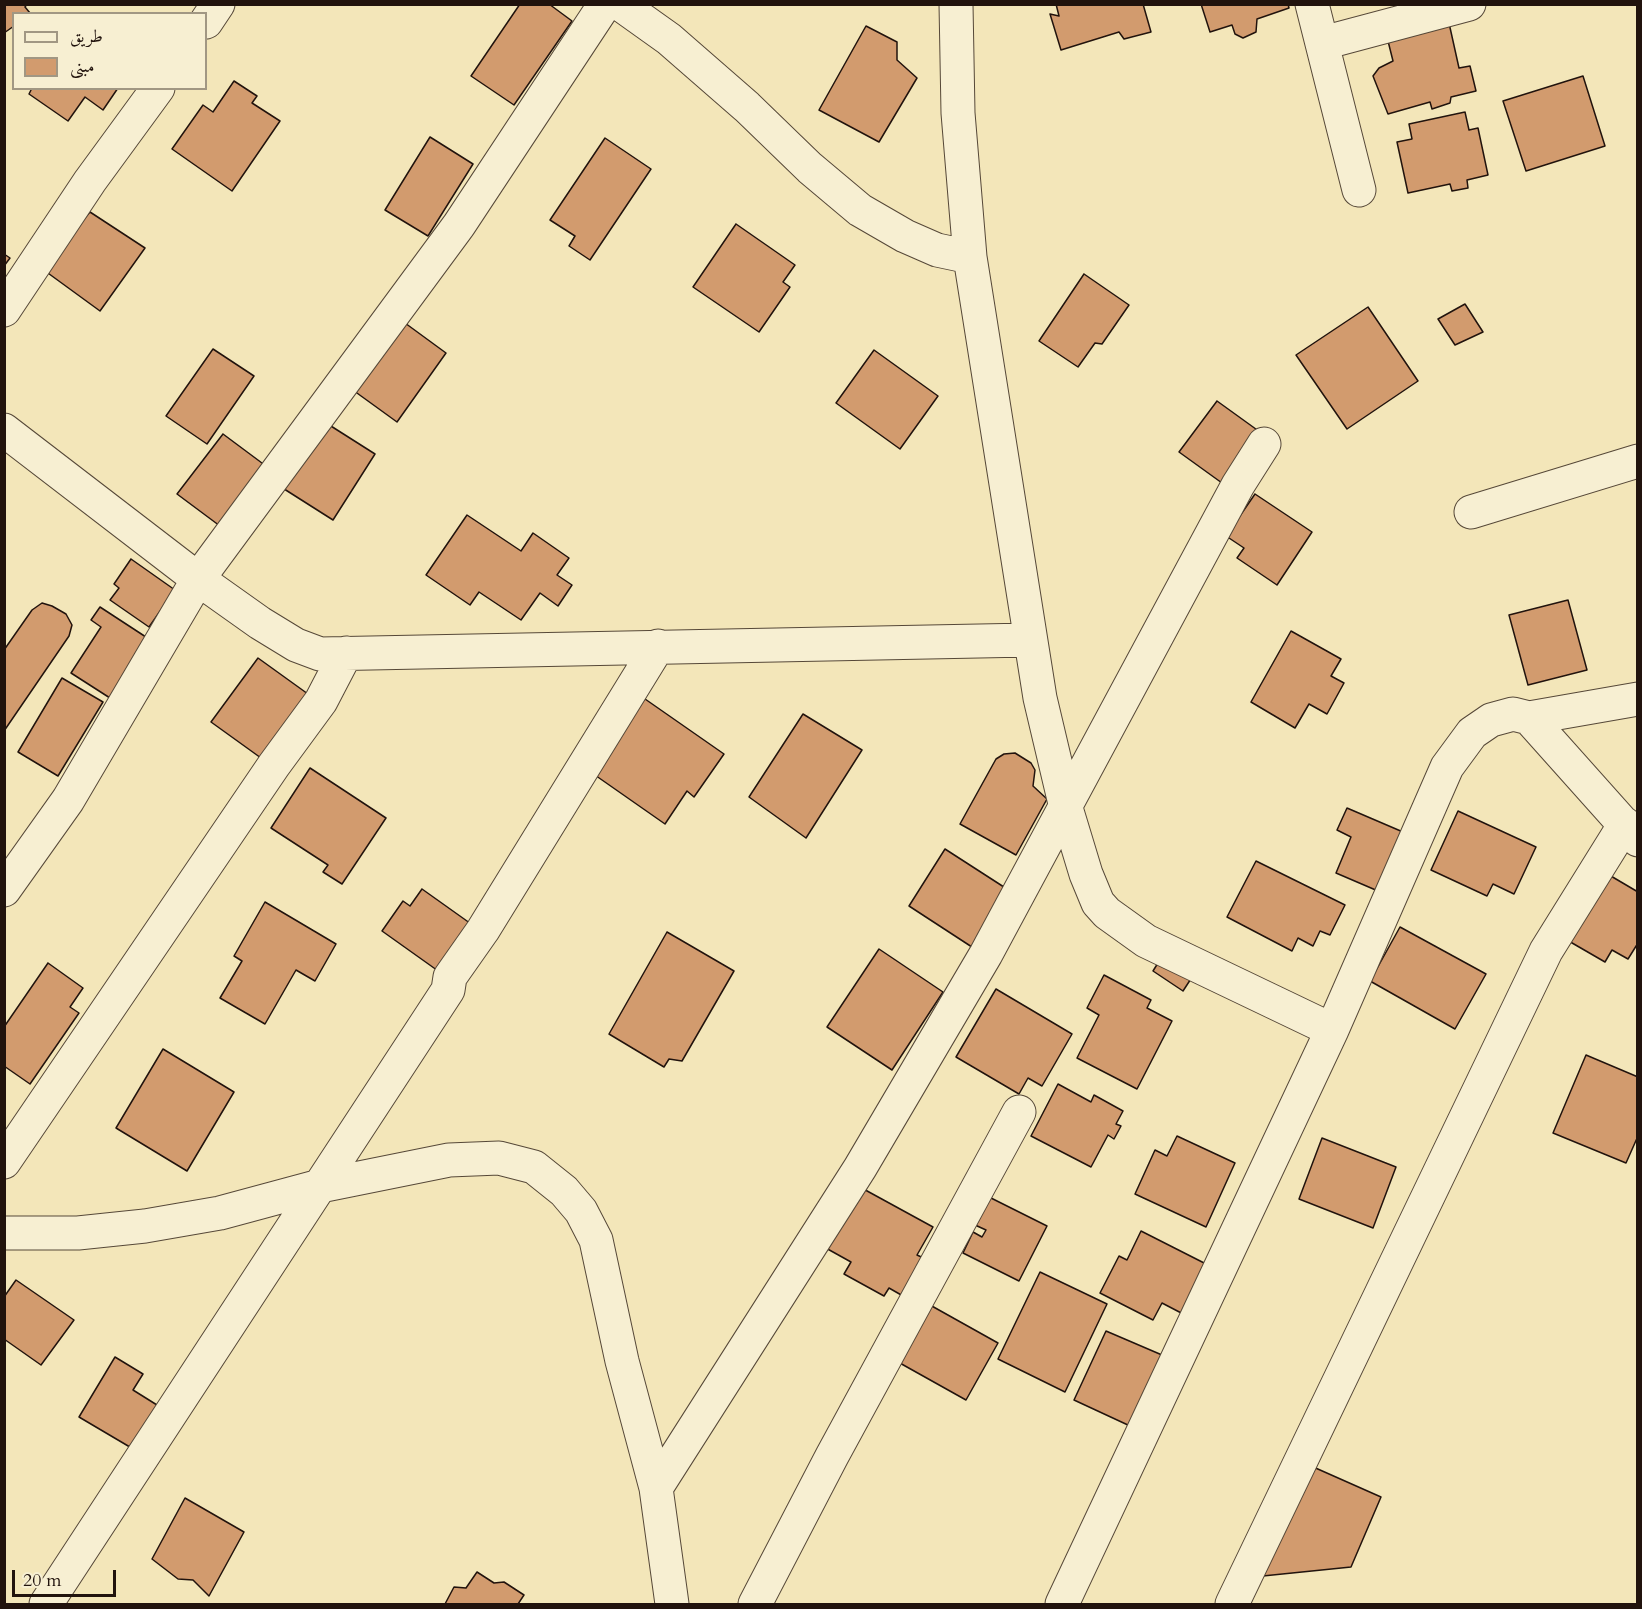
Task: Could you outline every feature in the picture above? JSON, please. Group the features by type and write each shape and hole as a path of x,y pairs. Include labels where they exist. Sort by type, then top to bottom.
{"street":[{"path":"207,20 218,4"},
{"path":"4,890 68,800 198,579 459,225 605,4"},
{"path":"620,4 669,39 747,107 810,168 860,210 905,236 937,250 970,257"},
{"path":"956,4 958,112 970,257 1030,640 1040,698 1066,808 1098,903 1115,920 1146,941 1332,1030"},
{"path":"1312,4 1359,190"},
{"path":"1323,43 1469,4"},
{"path":"4,310 84,190 157,90"},
{"path":"4,430 198,579 296,645 320,654 1030,640"},
{"path":"656,1488 860,1168 986,954 1018,890 1066,808 1238,485 1264,444"},
{"path":"1471,512 1638,461"},
{"path":"46,1605 448,990 450,977 483,930 658,646"},
{"path":"4,1162 274,765 321,701 346,653"},
{"path":"1062,1605 1332,1030 1447,767 1472,733 1491,720 1513,714 1529,718 1638,699"},
{"path":"1232,1605 1546,951 1631,832 1529,718"},
{"path":"755,1605 832,1456 1019,1112"},
{"path":"4,1233 78,1233 145,1226 220,1213 320,1186 449,1160 499,1158 534,1167 564,1191 580,1211 596,1240 622,1361 656,1488 672,1605"}],"building":[{"path":"4,4 27,4 25,7 29,12 12,12 12,27 4,33"},
{"path":"520,4 549,4 572,21 514,105 471,76"},
{"path":"1056,4 1143,4 1151,32 1124,39 1119,32 1061,50 1050,14 1059,16"},
{"path":"1201,4 1288,4 1289,8 1257,19 1256,32 1243,38 1235,34 1232,25 1210,32"},
{"path":"1449,23 1459,68 1470,66 1476,91 1451,97 1450,103 1432,109 1430,102 1388,114 1373,76 1379,68 1393,61 1387,37"},
{"path":"866,26 897,42 897,60 917,78 879,142 819,110"},
{"path":"1583,76 1605,146 1526,171 1503,101"},
{"path":"234,81 257,96 252,103 280,121 232,191 172,149 203,105 213,112"},
{"path":"31,90 117,90 103,110 85,97 68,121 29,94"},
{"path":"1465,112 1469,130 1478,128 1488,175 1467,180 1468,188 1452,191 1450,184 1408,193 1397,142 1412,139 1409,124"},
{"path":"430,137 473,164 428,236 385,210"},
{"path":"605,138 651,169 590,260 569,246 575,236 550,220"},
{"path":"90,212 145,248 100,311 41,268"},
{"path":"736,224 795,265 783,282 790,287 759,332 693,287"},
{"path":"4,254 10,258 4,266"},
{"path":"1084,274 1129,305 1102,344 1095,343 1078,367 1039,341"},
{"path":"1465,304 1483,332 1455,345 1438,319"},
{"path":"1368,307 1418,381 1347,429 1296,355"},
{"path":"405,323 446,353 397,422 350,388"},
{"path":"213,349 254,376 207,444 166,416"},
{"path":"874,350 938,396 900,449 836,403"},
{"path":"1217,401 1260,432 1222,483 1179,452"},
{"path":"323,421 375,454 333,520 281,487"},
{"path":"223,434 270,469 224,529 177,494"},
{"path":"1255,494 1312,532 1277,585 1237,558 1244,548 1226,536"},
{"path":"467,515 521,551 533,533 569,558 557,575 572,585 558,606 540,593 521,620 479,592 470,605 426,575"},
{"path":"131,559 175,590 149,627 110,600 119,588 114,584"},
{"path":"1568,600 1587,670 1528,685 1509,615"},
{"path":"42,603 66,614 72,625 69,636 4,731 4,650 32,610"},
{"path":"100,607 149,639 110,698 71,673 101,627 91,620"},
{"path":"1291,631 1341,659 1331,676 1344,683 1327,714 1309,704 1295,728 1251,702"},
{"path":"258,658 308,694 261,758 211,722"},
{"path":"62,678 103,702 58,776 18,752"},
{"path":"635,692 724,754 694,797 687,791 665,824 592,773"},
{"path":"803,714 862,750 806,838 749,797"},
{"path":"1015,753 1031,763 1035,770 1033,786 1047,799 1016,855 960,824 996,759 1004,754"},
{"path":"310,768 386,818 342,884 323,872 328,865 271,828"},
{"path":"1347,808 1417,838 1392,897 1336,873 1351,837 1337,830"},
{"path":"1458,811 1536,847 1514,894 1493,884 1487,896 1431,870"},
{"path":"945,849 1007,889 975,949 909,906"},
{"path":"1256,861 1345,905 1330,935 1320,931 1313,946 1298,938 1292,951 1227,917"},
{"path":"1599,869 1638,892 1638,943 1628,959 1612,950 1605,962 1560,936"},
{"path":"422,889 474,926 441,973 382,931 403,901 410,906"},
{"path":"265,902 336,944 315,981 296,970 265,1024 220,998 242,961 234,956"},
{"path":"1400,927 1486,974 1455,1029 1370,981"},
{"path":"667,932 734,971 682,1061 669,1059 664,1067 609,1034"},
{"path":"879,949 943,992 892,1070 827,1027"},
{"path":"1166,950 1196,971 1183,991 1153,971"},
{"path":"48,963 83,988 70,1007 79,1013 30,1084 4,1066 4,1027"},
{"path":"1104,975 1151,1000 1147,1008 1172,1021 1137,1089 1077,1058 1099,1015 1087,1008"},
{"path":"996,989 1072,1034 1042,1086 1028,1078 1019,1094 956,1057"},
{"path":"163,1049 234,1092 187,1171 116,1128"},
{"path":"1586,1055 1638,1077 1638,1136 1626,1163 1553,1133"},
{"path":"1058,1084 1091,1102 1094,1095 1123,1111 1116,1124 1121,1126 1114,1139 1108,1135 1091,1167 1031,1136"},
{"path":"1177,1136 1235,1163 1206,1227 1135,1194 1155,1150 1167,1156"},
{"path":"1322,1138 1396,1167 1373,1228 1299,1199"},
{"path":"858,1186 933,1227 917,1255 930,1261 903,1296 889,1288 884,1296 844,1274 851,1262 824,1247"},
{"path":"989,1197 1047,1226 1019,1281 963,1253 973,1232 982,1237 986,1230 975,1225"},
{"path":"1141,1231 1212,1267 1187,1316 1162,1303 1153,1320 1100,1293 1119,1256 1127,1260"},
{"path":"1040,1272 1107,1304 1065,1392 998,1359"},
{"path":"16,1280 74,1320 41,1365 4,1339 4,1297"},
{"path":"930,1305 998,1343 966,1400 898,1362"},
{"path":"1106,1331 1176,1361 1143,1432 1074,1400"},
{"path":"115,1357 143,1374 133,1390 165,1410 140,1453 79,1417"},
{"path":"1302,1462 1381,1497 1351,1567 1253,1577"},
{"path":"185,1498 244,1532 209,1596 193,1580 178,1579 152,1559"},
{"path":"477,1572 494,1583 504,1582 524,1595 518,1604 445,1604 454,1587 466,1588"}]}
